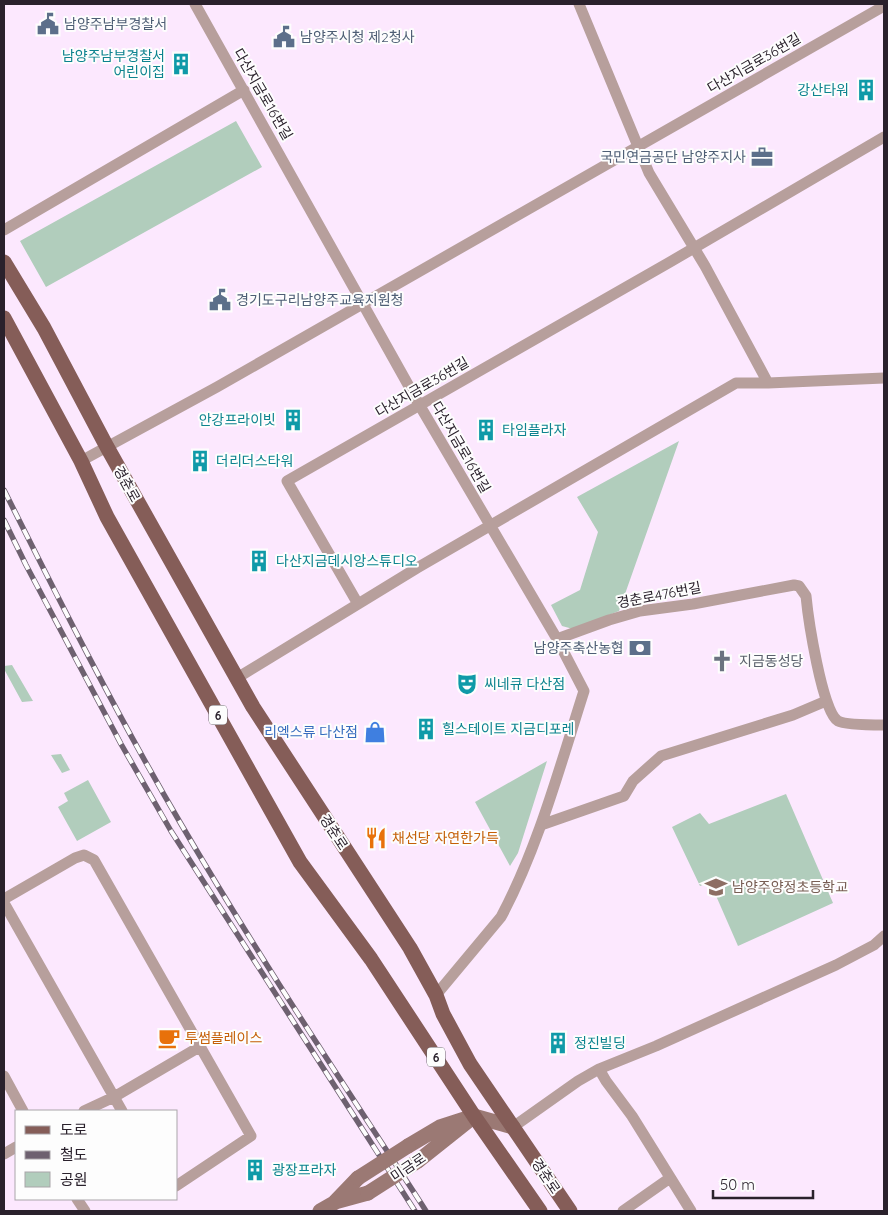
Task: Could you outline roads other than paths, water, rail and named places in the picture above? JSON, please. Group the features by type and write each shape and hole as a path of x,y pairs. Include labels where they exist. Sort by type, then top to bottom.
{"main road":[{"name":"경춘로","path":"4,262 44,328 107,447 253,707 410,948 436,995 443,1014 470,1064 570,1211"},
{"name":"경춘로","path":"4,318 81,461 107,516 300,862 371,959 474,1116 540,1211"}],"street":[{"name":"다산지금로16번길","path":"195,4 420,406 557,639"},
{"path":"579,4 649,173 694,248 768,384"},
{"name":"다산지금로36번길","path":"363,303 884,6"},
{"path":"4,230 244,90"},
{"name":"다산지금로36번길","path":"358,604 287,481 884,137"},
{"path":"81,461 217,387 363,303"},
{"path":"237,678 358,604 736,383 768,384 884,378"},
{"name":"경춘로476번길","path":"557,639 640,611 693,604 794,585 799,586 806,596 826,701 832,715 838,721 846,724 884,725"},
{"path":"436,995 501,917 541,825 584,691 557,639"},
{"path":"541,825 624,796 633,781 661,756 793,715 826,701"},
{"path":"121,1110 4,901 75,858 84,855 94,860 251,1136 178,1185"},
{"path":"474,1116 513,1127 578,1081 600,1069 656,1046 836,965 874,946 884,936"},
{"path":"86,1110 114,1097 201,1046"},
{"path":"600,1069 606,1081 632,1116 691,1211"},
{"path":"4,1076 22,1110"},
{"name":"미금로","path":"334,1203 358,1178 408,1146 440,1127 474,1116"},
{"name":"미금로","path":"320,1211 334,1203 368,1193 418,1161 474,1116"},
{"path":"4,1154 15,1148"},
{"path":"623,1211 670,1178"},
{"path":"78,1200 85,1211"}],"railway":[{"path":"4,490 68,616 157,783 270,971 426,1211"},
{"path":"4,520 121,744 171,831 415,1211"}],"place":[{"name":"남양주남부경찰서","path":"48,24"},
{"name":"남양주시청 제2청사","path":"284,37"},
{"name":"남양주남부경찰서 어린이집","path":"181,64"},
{"name":"강산타워","path":"866,90"},
{"name":"국민연금공단 남양주지사","path":"762,157"},
{"name":"경기도구리남양주교육지원청","path":"220,300"},
{"name":"안강프라이빗","path":"293,420"},
{"name":"타임플라자","path":"486,430"},
{"name":"더리더스타워","path":"200,461"},
{"name":"다산지금데시앙스튜디오","path":"259,561"},
{"name":"남양주축산농협","path":"640,648"},
{"name":"지금동성당","path":"722,661"},
{"name":"씨네큐 다산점","path":"467,684"},
{"name":"힐스테이트 지금디포레","path":"426,729"},
{"name":"리엑스류 다산점","path":"375,732"},
{"name":"채선당 자연한가득","path":"376,838"},
{"name":"남양주양정초등학교","path":"716,887"},
{"name":"투썸플레이스","path":"169,1038"},
{"name":"정진빌딩","path":"558,1043"},
{"name":"광장프라자","path":"255,1170"}]}
